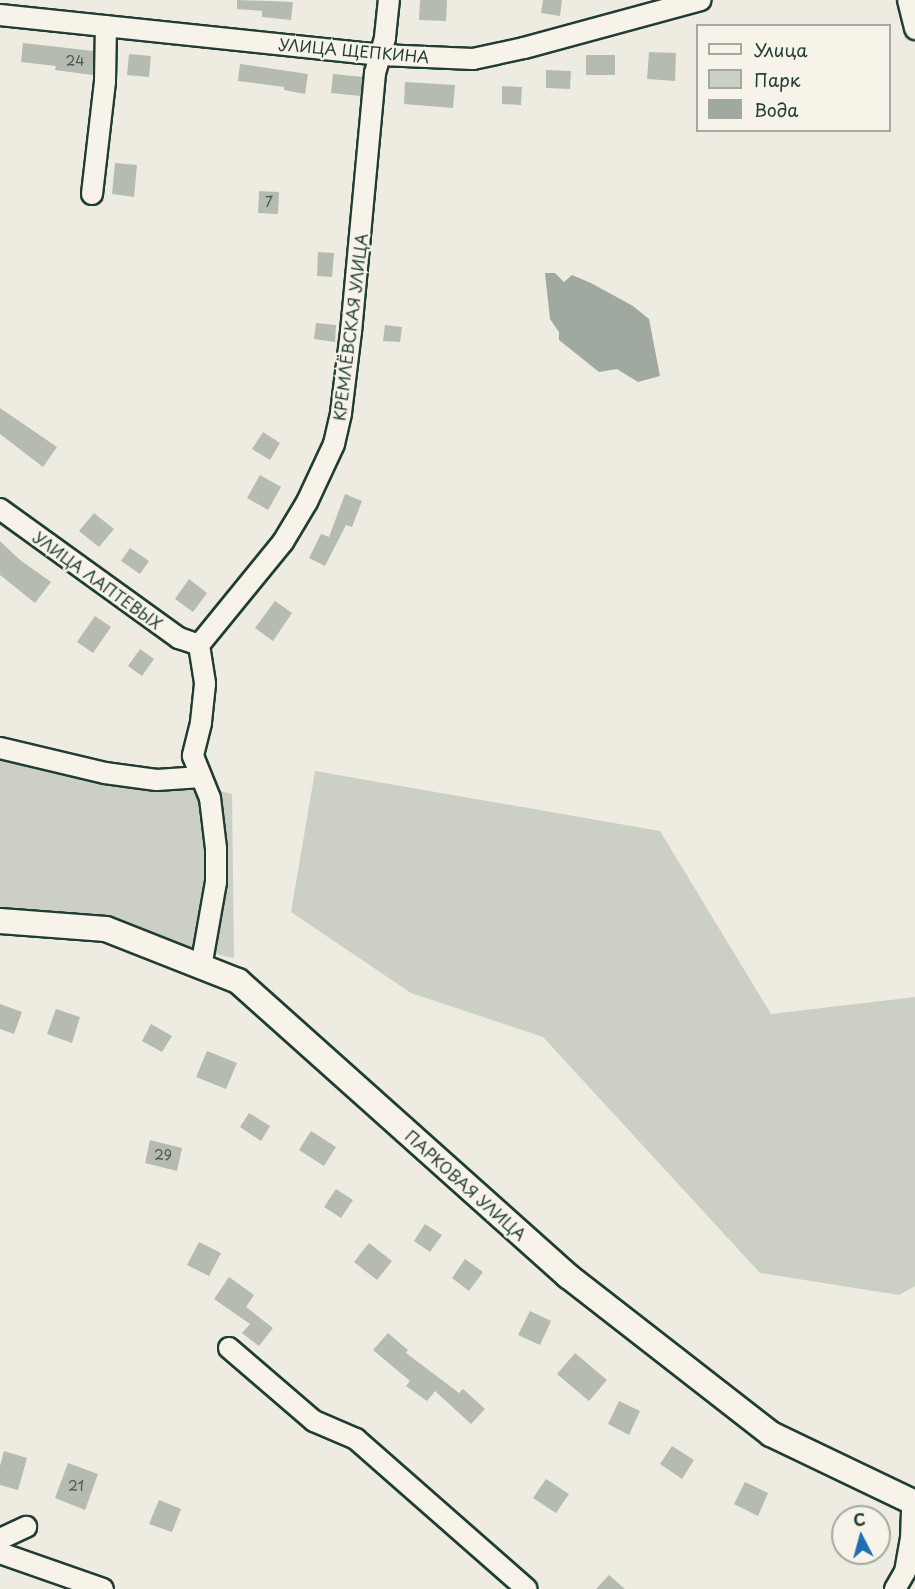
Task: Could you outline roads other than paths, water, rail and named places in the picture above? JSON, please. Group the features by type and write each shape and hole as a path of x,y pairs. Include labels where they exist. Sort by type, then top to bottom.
{"main road":[{"name":"ПАРКОВАЯ УЛИЦА","path":"0,921 106,929 238,981 568,1276 771,1434 914,1502"}],"street":[{"name":"КРЕМЛЁВСКАЯ УЛИЦА","path":"199,645 283,542 308,502 334,444 344,390 370,146 375,73 381,55 389,0"},
{"name":"УЛИЦА ЩЕПКИНА","path":"0,15 381,55 473,59 524,48 701,0"},
{"path":"908,0 915,29"},
{"path":"92,194 105,81 106,26"},
{"name":"УЛИЦА ЛАПТЕВЫХ","path":"0,509 179,638 199,645"},
{"path":"199,645 205,684 201,723 193,756 210,798 216,860 216,882 210,929 201,967"},
{"path":"0,748 116,774 157,780 201,777"},
{"path":"229,1348 314,1421 356,1439 527,1589"},
{"path":"896,1589 905,1572 914,1502"},
{"path":"0,1539 26,1527"},
{"path":"0,1553 103,1589"}],"water":[{"path":"545,273 555,273 564,282 572,275 591,283 633,306 649,319 660,376 638,382 617,369 599,372 559,340 559,332 550,319"}]}
